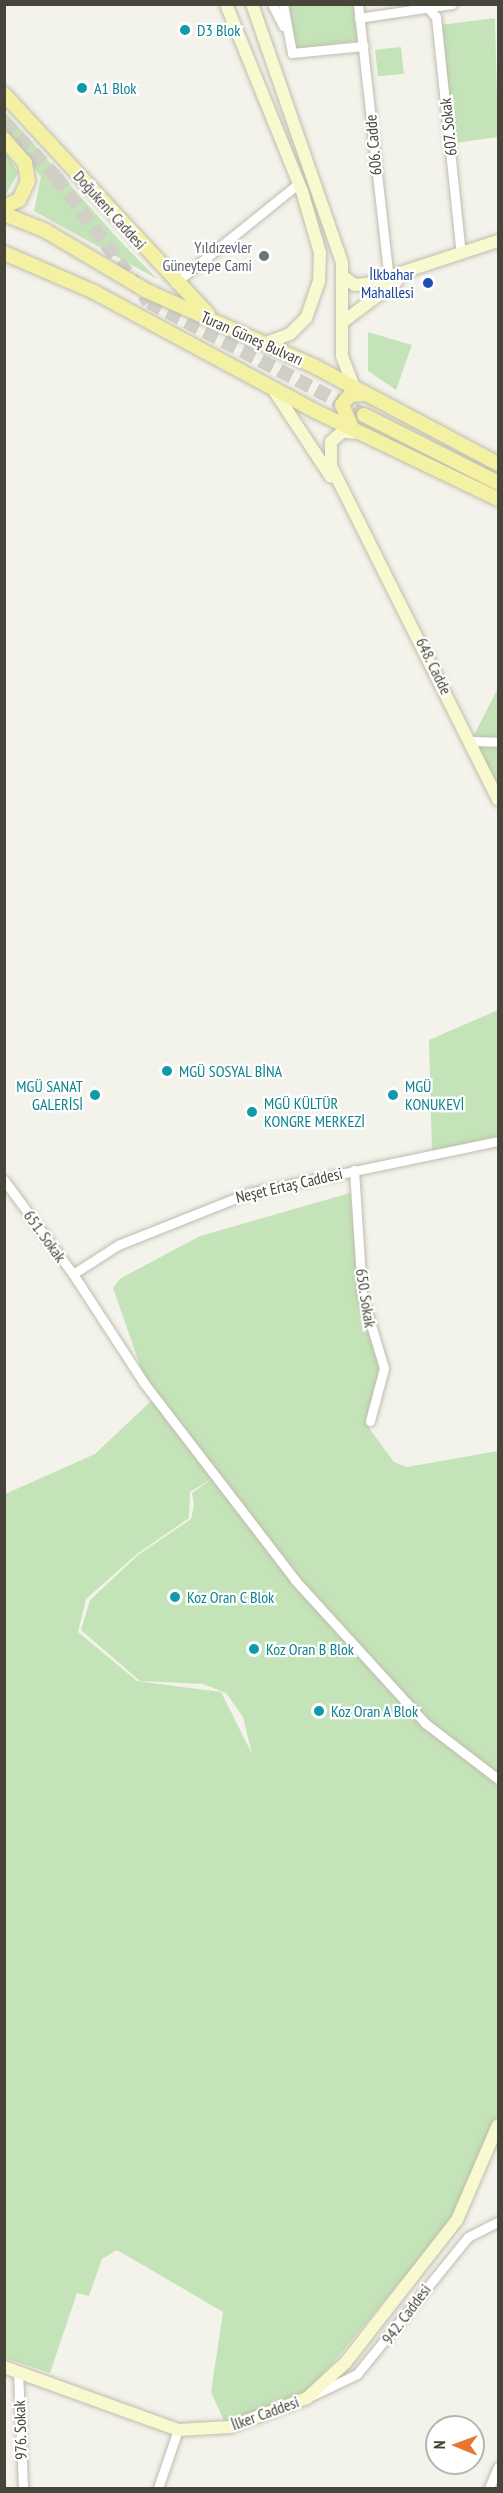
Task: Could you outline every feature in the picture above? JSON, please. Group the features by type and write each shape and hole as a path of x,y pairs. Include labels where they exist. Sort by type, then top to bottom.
{"main road":[{"path":"226,4 299,183 319,243 319,281 301,324 267,343"},
{"path":"252,4 345,278 342,356 359,391 350,395 342,405 359,432"},
{"name":"Doğukent Caddesi","path":"4,94 174,283 218,323"},
{"path":"4,139 25,163 28,181 23,196 4,207"},
{"name":"Turan Güneş Bulvarı","path":"4,214 218,323 267,343 498,464"},
{"path":"345,278 360,285 389,281 498,241"},
{"name":"Turan Güneş Bulvarı","path":"4,253 94,292 273,389 498,499"},
{"path":"344,321 389,281"},
{"path":"273,389 368,533"},
{"path":"364,415 498,483"},
{"path":"359,432 342,432 332,442 330,454 368,533"},
{"name":"648. Cadde","path":"368,533 498,800"},
{"name":"İlker Caddesi","path":"4,2367 178,2430 230,2427 307,2398 346,2362 457,2220 498,2125"}],"street":[{"path":"273,4 285,31"},
{"path":"283,4 289,47 297,54 364,46"},
{"name":"606. Cadde","path":"358,4 389,281"},
{"path":"359,18 425,6 452,4"},
{"name":"607. Sokak","path":"425,6 436,17 461,254"},
{"path":"174,283 299,183"},
{"path":"471,741 498,742"},
{"name":"Neşet Ertaş Caddesi","path":"89,1260 203,1208 354,1170 498,1141"},
{"name":"650. Sokak","path":"354,1170 362,1295 384,1368 370,1422"},
{"name":"651. Sokak","path":"4,1180 73,1274 89,1260"},
{"path":"73,1274 144,1383 295,1580 425,1723 498,1779"},
{"name":"942. Caddesi","path":"307,2398 357,2374 468,2237 498,2222"},
{"name":"976. Sokak","path":"18,2372 23,2488"},
{"path":"158,2488 178,2430"},
{"path":"489,2488 498,2467"}],"green space":[{"path":"288,5 353,5 358,41 293,49"},
{"path":"495,18 498,137 455,143 440,25"},
{"path":"401,47 404,74 378,77 375,50"},
{"path":"5,112 157,279 34,211 41,177 5,129"},
{"path":"4,149 18,173 5,196 4,196"},
{"path":"368,332 412,345 396,390 368,371"},
{"path":"498,688 498,799 471,741"},
{"path":"498,1010 498,1141 432,1154 429,1040"},
{"path":"350,1193 360,1301 382,1374 369,1428 394,1462 407,1467 498,1451 498,2124 463,2205 333,2363 306,2392 225,2423 211,2392 223,2312 117,2250 102,2259 89,2296 77,2293 50,2373 5,2358 5,1494 95,1454 152,1400 113,1288 121,1278 200,1236","holes":["214,1477 192,1493 194,1505 191,1519 138,1555 90,1600 81,1630 140,1681 203,1684 226,1693 243,1717 252,1754 221,1692 137,1681 78,1632 86,1599 137,1554 189,1518 190,1492"]}],"tunnel":[{"path":"4,122 56,177 149,302 364,415"}],"place":[{"name":"D3 Blok","path":"185,30"},
{"name":"A1 Blok","path":"82,88"},
{"name":"Yıldızevler Güneytepe Cami","path":"264,256"},
{"name":"İlkbahar Mahallesi","path":"428,283"},
{"name":"MGÜ SOSYAL BİNA","path":"167,1071"},
{"name":"MGÜ SANAT GALERİSİ","path":"95,1095"},
{"name":"MGÜ KONUKEVİ","path":"393,1095"},
{"name":"MGÜ KÜLTÜR KONGRE MERKEZİ","path":"252,1112"},
{"name":"Koz Oran C Blok","path":"175,1597"},
{"name":"Koz Oran B Blok","path":"254,1649"},
{"name":"Koz Oran A Blok","path":"319,1711"}]}
